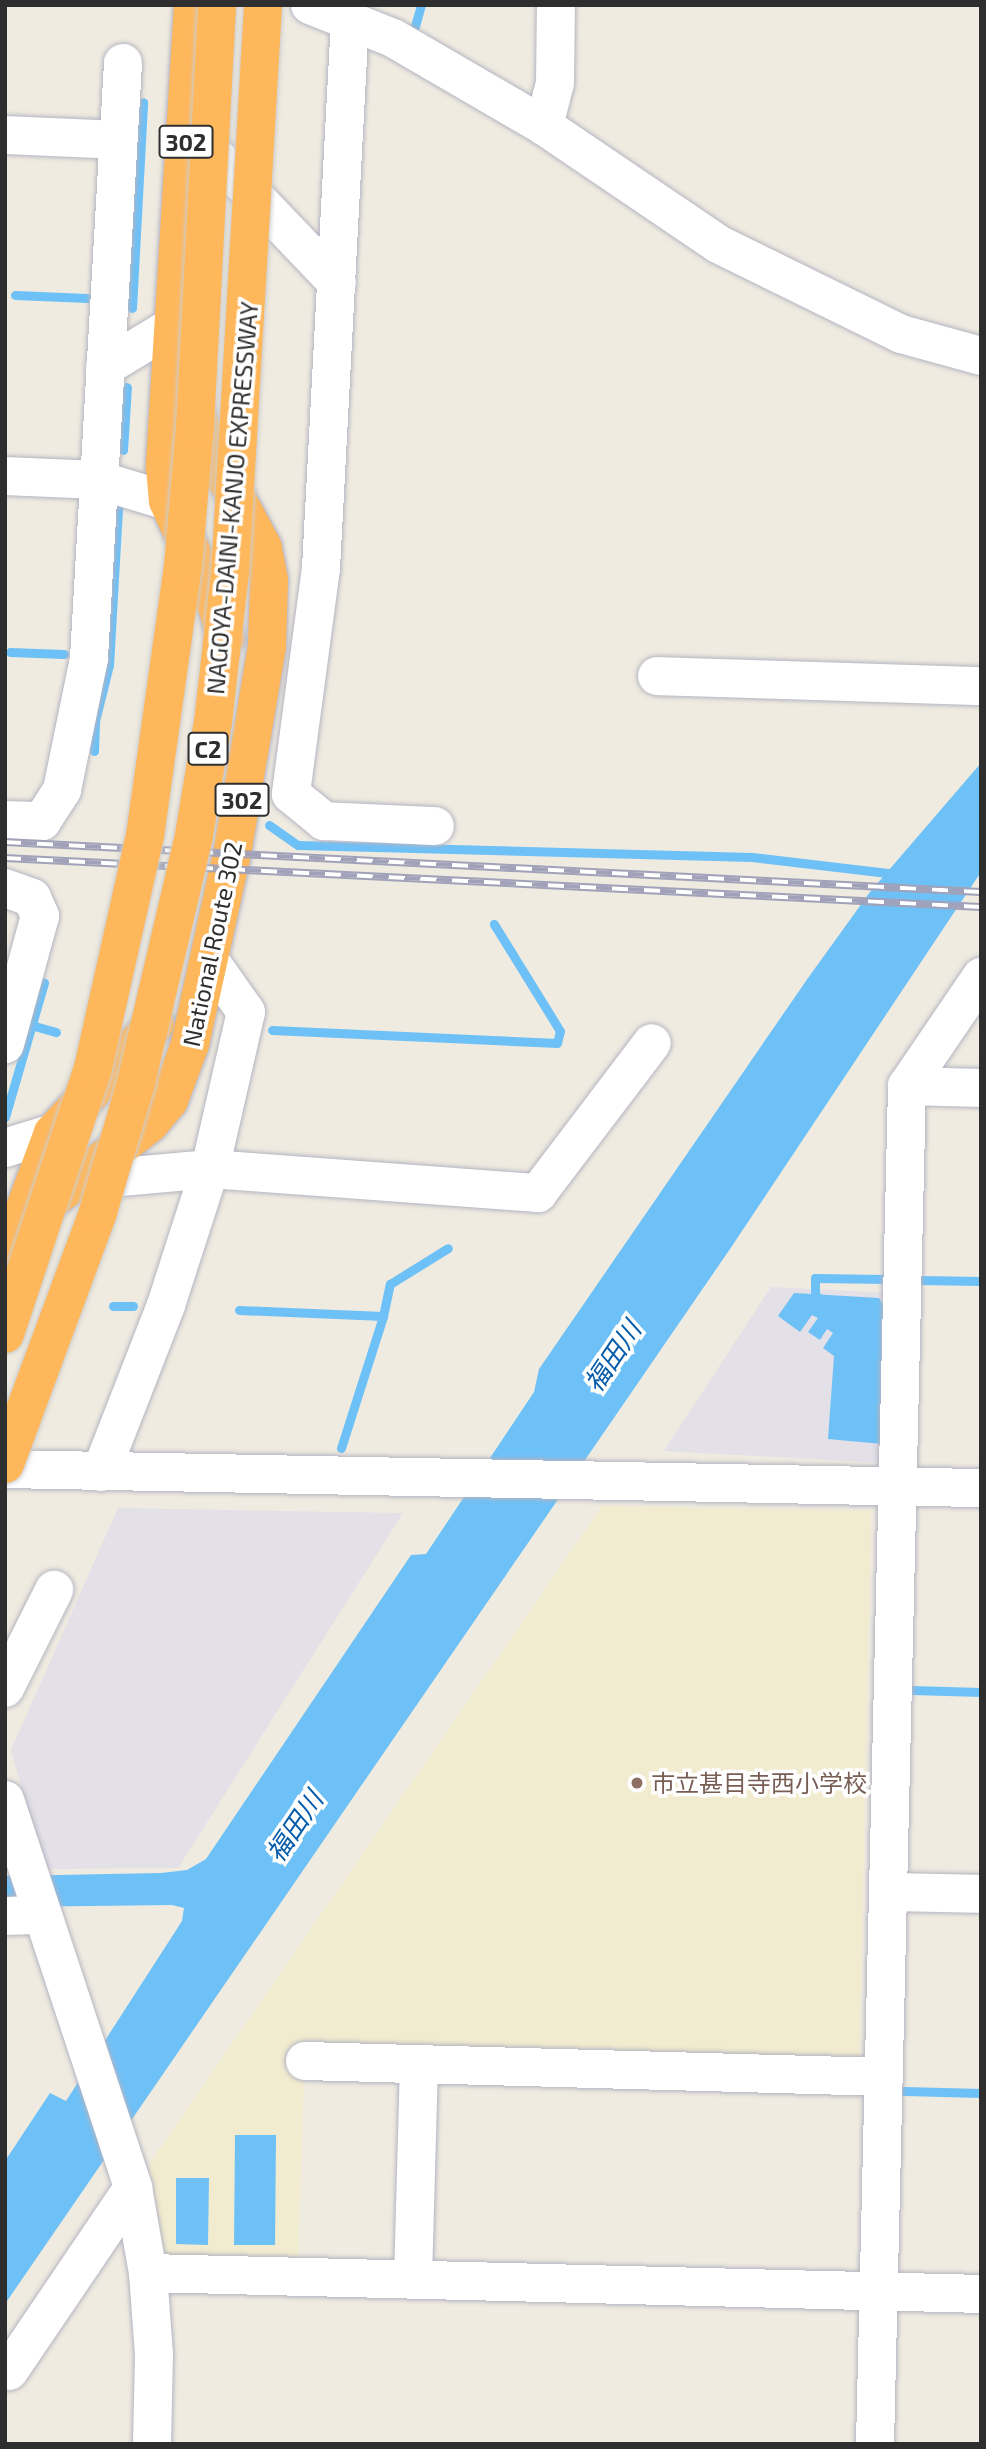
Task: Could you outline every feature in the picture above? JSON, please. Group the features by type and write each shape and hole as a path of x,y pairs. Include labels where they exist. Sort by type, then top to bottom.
{"highway":[{"name":"National Route 302","path":"6,1261 14,1203 53,1133 136,1048 167,1002 177,975 212,797 226,707 227,649 218,608 168,501 165,467 176,324 192,5"},
{"name":"NAGOYA-DAINI-KANJO EXPRESSWAY","path":"5,1334 93,1068 148,823 177,617 191,477 216,5"},
{"name":"NAGOYA-DAINI-KANJO EXPRESSWAY","path":"5,1467 98,1212 136,1083 194,835 213,722 230,573 263,5"},
{"name":"National Route 302","path":"6,1261 28,1221 46,1199 150,1123 169,1100 182,1073 210,961 267,647 269,580 263,548 206,441 191,401 178,278"}],"street":[{"path":"310,5 393,38 544,126 718,244 901,334 981,356"},
{"path":"544,126 555,83 556,5"},
{"path":"350,19 321,568 291,794 324,821 435,826"},
{"path":"5,820 42,821 62,790 89,658 123,63"},
{"path":"187,125 337,283"},
{"path":"5,135 118,140"},
{"path":"105,367 176,324"},
{"path":"5,476 98,480 168,501"},
{"path":"267,647 314,617"},
{"path":"657,676 981,686"},
{"path":"5,888 32,898 40,916 5,1044"},
{"path":"101,1472 166,1306 210,1169 246,1012 210,961"},
{"path":"876,2444 907,1086 920,1062 981,977"},
{"path":"70,1182 210,1169 538,1193 652,1043"},
{"path":"907,1086 981,1088"},
{"path":"5,1148 53,1133"},
{"path":"5,1467 101,1472 981,1488"},
{"path":"5,1688 54,1590"},
{"path":"5,1800 27,1869 29,1913 79,2023 131,2181 148,2273 154,2355 152,2444"},
{"path":"888,1892 981,1895"},
{"path":"305,2061 884,2077"},
{"path":"413,2279 419,2064"},
{"path":"9,2371 131,2181"},
{"path":"148,2273 981,2294"}],"shaded area":[{"path":"771,1287 891,1293 885,1463 664,1451"},
{"name":"市立甚目寺西小学校","path":"602,1506 871,1511 859,2067 305,2049 298,2264 174,2260 160,2252 148,2193 149,2164"},
{"path":"118,1508 403,1513 178,1868 44,1869 11,1750"}],"water":[{"name":"福田川","path":"981,763 981,872 730,1249 5,2304 5,2161 50,2093 66,2101 182,1921 184,1908 172,1905 5,1907 5,1876 161,1873 187,1870 206,1859 411,1555 426,1554 534,1392 539,1369 808,978 870,892"},
{"path":"794,1293 879,1298 887,1311 882,1444 828,1439 834,1356 823,1348 833,1333 827,1329 820,1340 808,1332 818,1318 812,1315 800,1332 778,1316"},
{"path":"235,2135 276,2135 275,2245 234,2245"},
{"path":"176,2178 209,2178 208,2245 176,2244"}],"waterway":[{"path":"413,33 421,5"},
{"path":"132,308 143,102"},
{"path":"15,295 87,298"},
{"path":"123,450 127,387"},
{"path":"94,751 95,721 109,665 118,507"},
{"path":"10,652 64,654"},
{"path":"269,825 298,845 752,857 896,874"},
{"path":"272,1030 557,1043 560,1031 494,924"},
{"path":"5,1117 44,983"},
{"path":"31,1025 56,1032"},
{"path":"239,1310 383,1316 390,1284 448,1248"},
{"path":"821,1301 815,1294 815,1278 886,1279"},
{"path":"919,1280 981,1281"},
{"path":"113,1306 133,1306"},
{"path":"341,1448 383,1316"},
{"path":"911,1690 981,1692"},
{"path":"904,2091 981,2093"}],"railway":[{"path":"5,842 981,892"},
{"path":"5,858 981,907"}],"place":[{"name":"市立甚目寺西小学校","path":"637,1783"}]}
